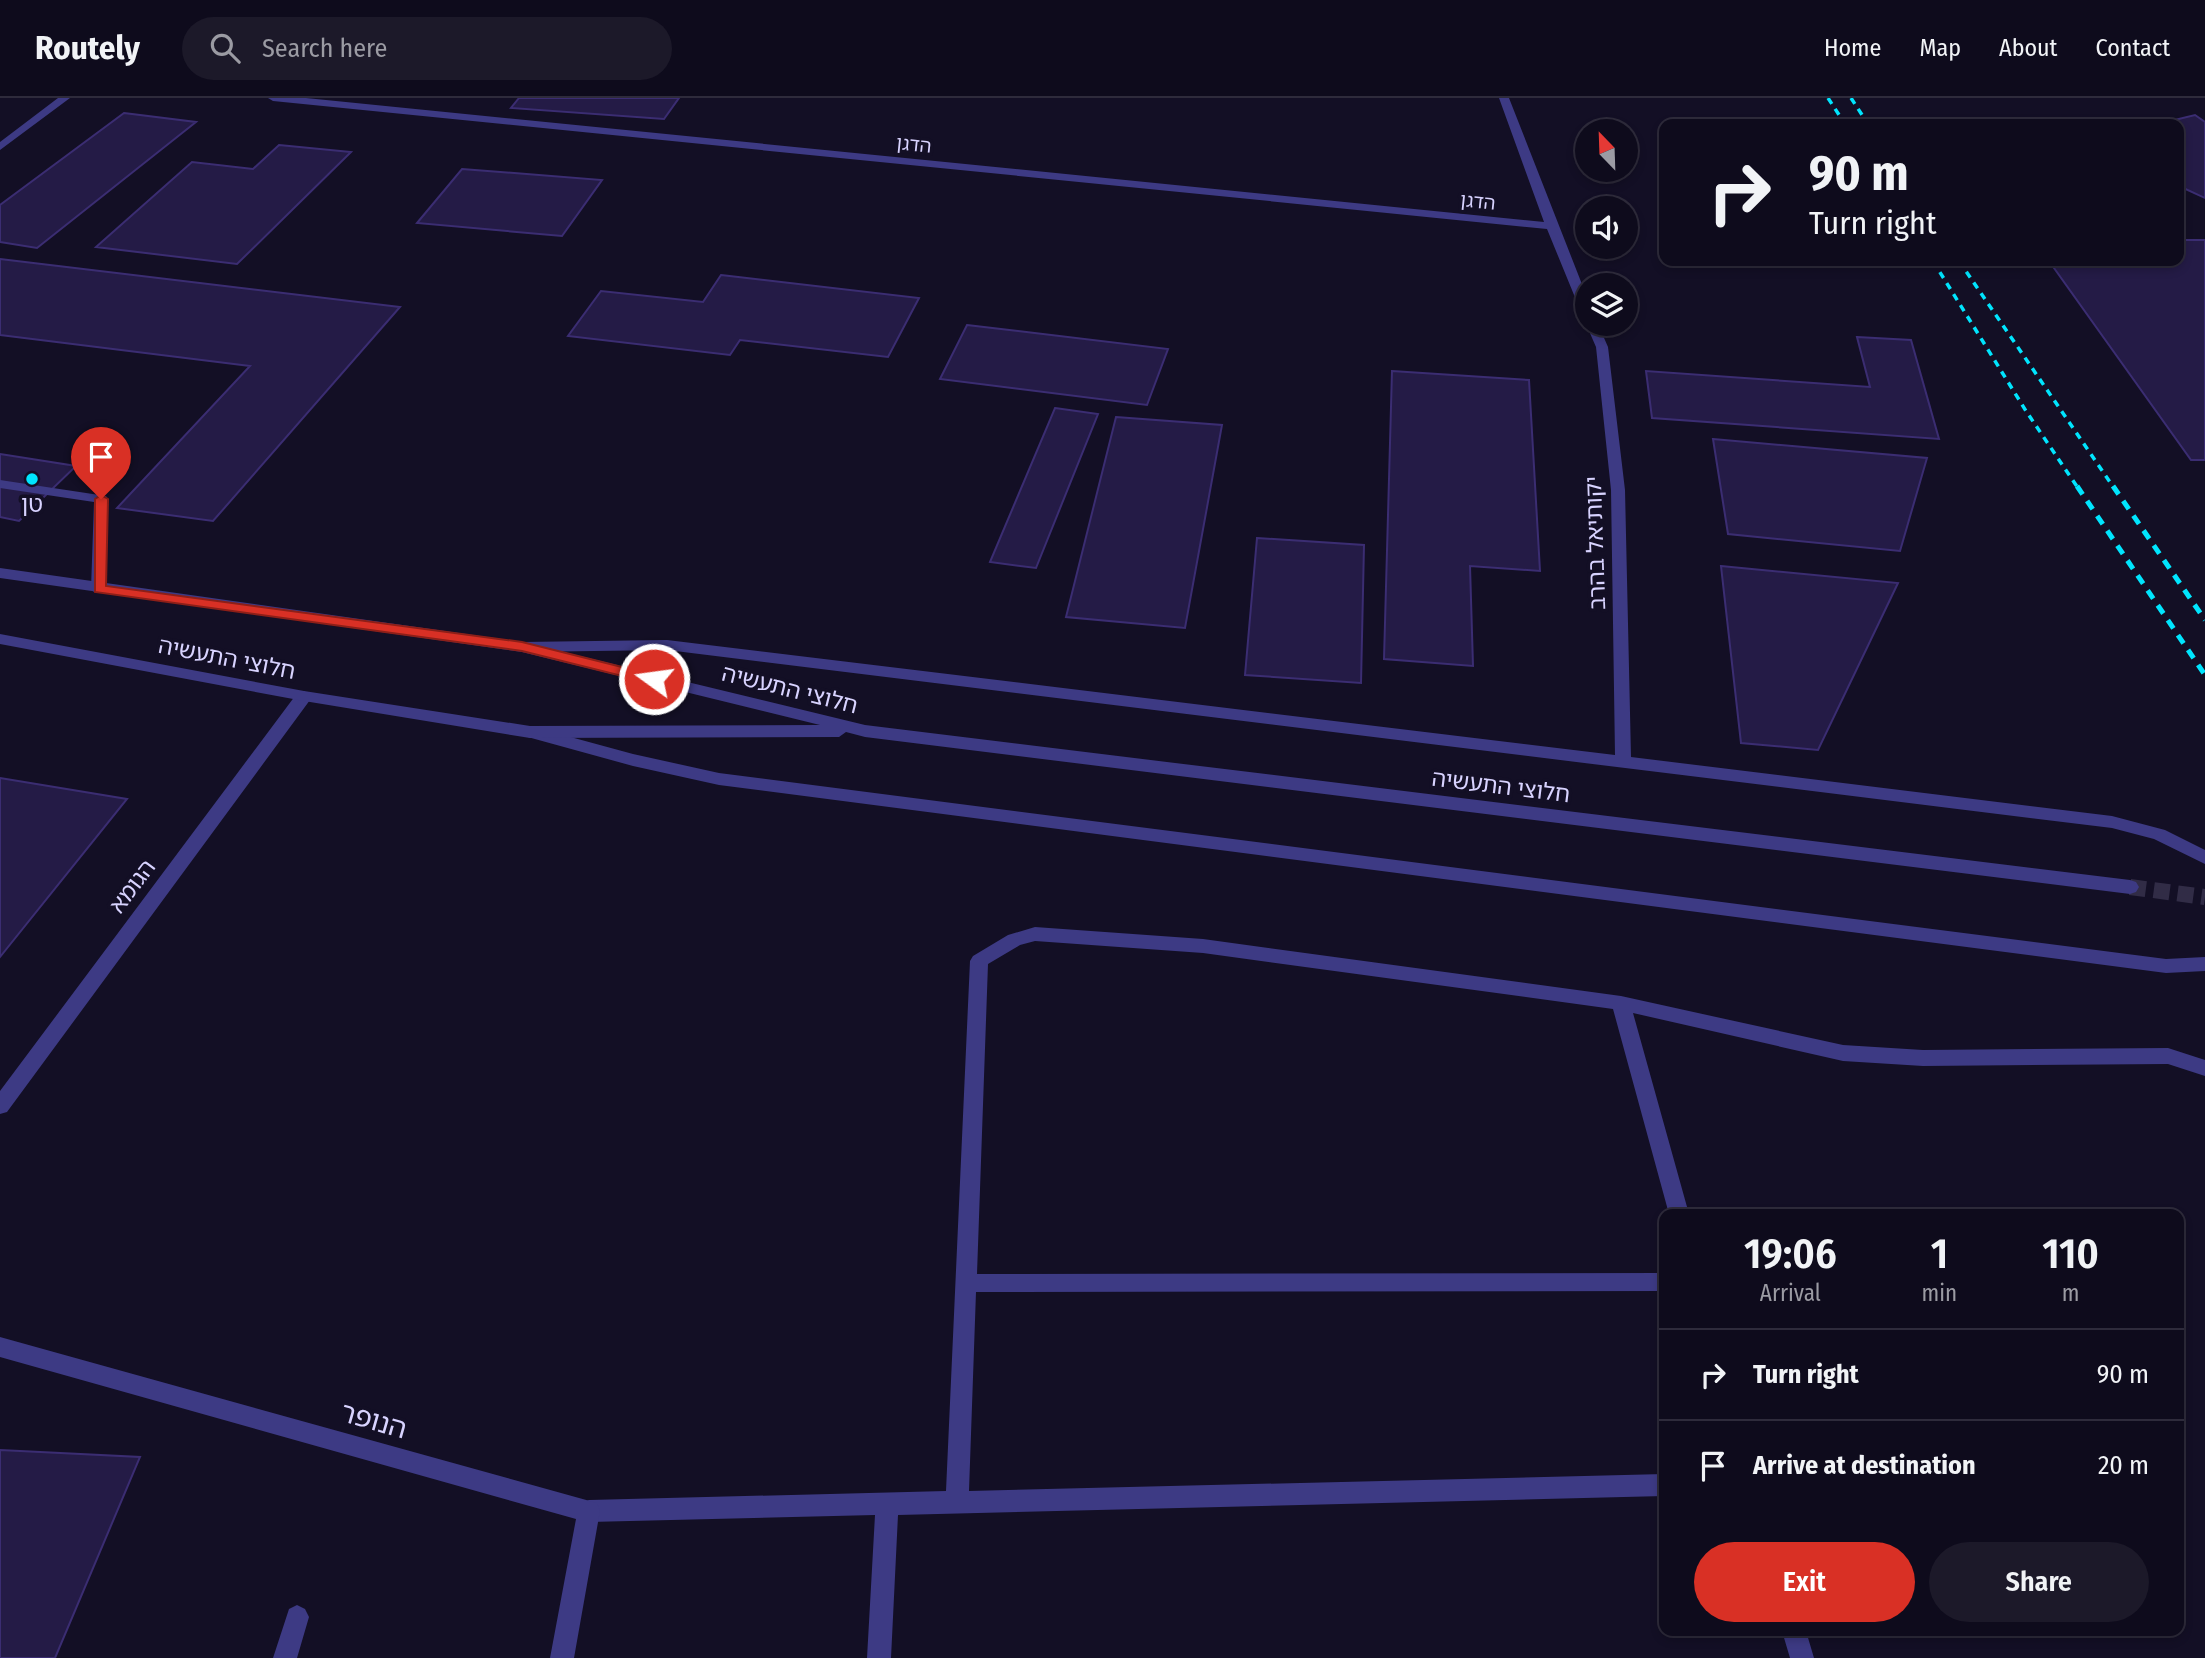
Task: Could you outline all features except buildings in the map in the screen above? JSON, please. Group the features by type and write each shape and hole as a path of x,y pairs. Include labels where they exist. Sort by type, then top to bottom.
{"street":[{"path":"0,147 65,98"},
{"name":"הדגן","path":"273,98 1552,226"},
{"path":"1504,98 1575,283"},
{"name":"יקותיאל בהרב","path":"1597,336 1602,347 1618,490 1623,763"},
{"path":"0,484 101,499 99,589"},
{"name":"חלוצי התעשיה","path":"0,573 522,647 866,731 2130,887"},
{"name":"חלוצי התעשיה","path":"0,639 303,696 530,732 866,731"},
{"path":"522,647 667,645 2112,822 2159,834 2205,858"},
{"name":"הגומא","path":"0,1105 303,696"},
{"path":"530,732 633,760 719,779 2166,966 2205,964"},
{"path":"957,1502 979,961 1014,940 1035,934 1203,946 1621,1003 1843,1053 1923,1058 2168,1056 2205,1068"},
{"path":"1621,1003 1678,1209"},
{"path":"967,1283 1659,1282"},
{"name":"הנופר","path":"0,1347 589,1511 1659,1485"},
{"path":"879,1658 887,1504"},
{"path":"562,1658 589,1511"},
{"path":"285,1658 297,1617"},
{"path":"1795,1636 1801,1658"}],"tunnel":[{"path":"2130,887 2205,897"}],"railway":[{"path":"1828,98 1842,119"},
{"path":"1851,98 1865,119"},
{"path":"1936,266 2026,411 2078,488"},
{"path":"1962,266 2114,488"},
{"path":"2077,486 2205,675"},
{"path":"2113,486 2205,620"}],"place":[{"name":"טן","path":"32,479"}],"route":[{"path":"101,499 99,589 522,647 654,679"}]}
